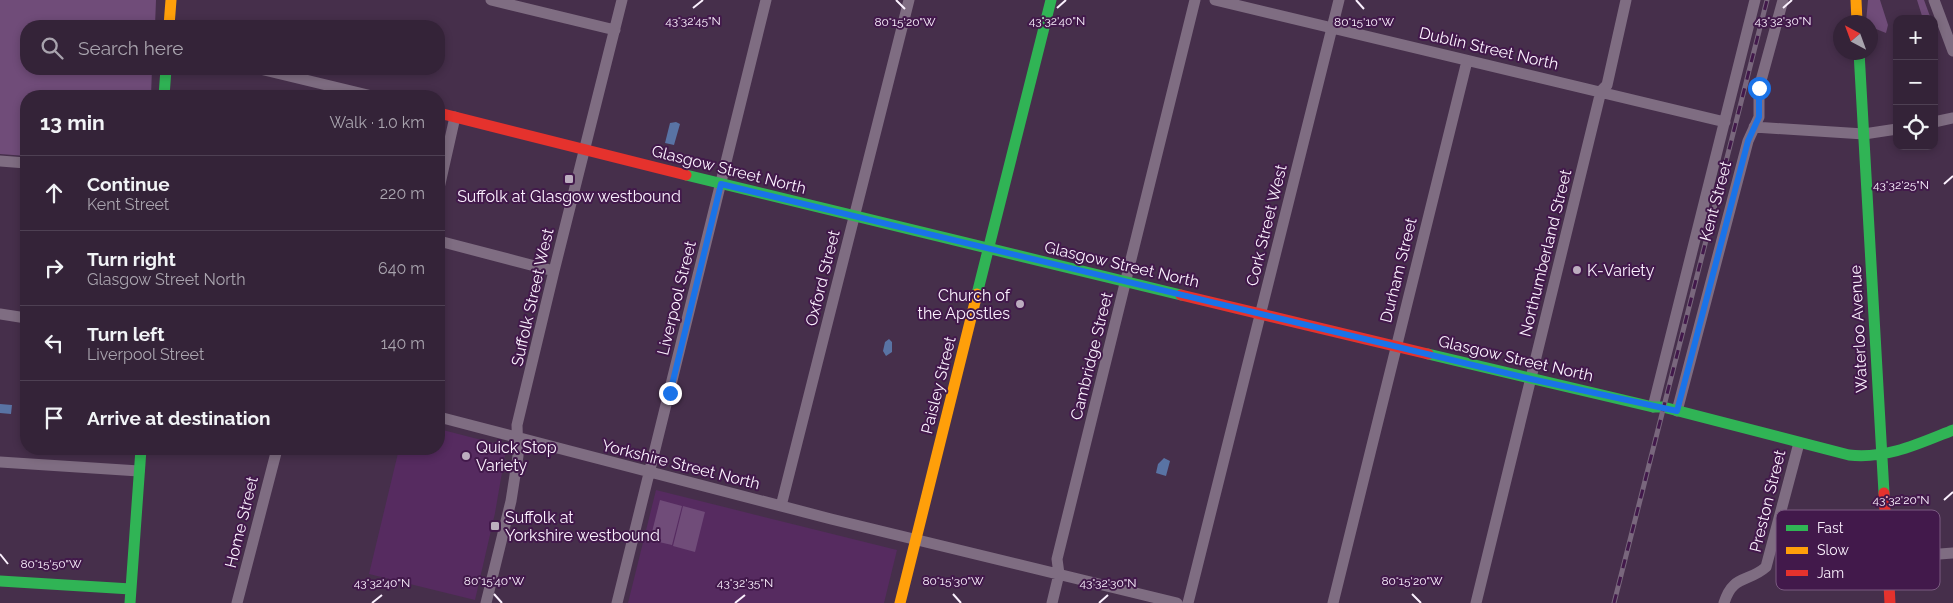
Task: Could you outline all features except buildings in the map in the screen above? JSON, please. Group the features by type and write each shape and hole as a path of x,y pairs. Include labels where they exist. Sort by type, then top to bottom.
{"street":[{"path":"169,20 171,0"},
{"path":"491,0 615,30"},
{"name":"Suffolk Street West","path":"486,603 512,500 518,456 518,425 554,271 586,150 622,0"},
{"name":"Liverpool Street","path":"617,603 766,0"},
{"name":"Oxford Street","path":"781,506 909,0"},
{"name":"Paisley Street","path":"900,603 1051,0"},
{"name":"Cambridge Street","path":"1052,603 1060,574 1057,559 1195,0"},
{"name":"Dublin Street North","path":"1215,0 1725,122"},
{"name":"Cork Street West","path":"1188,603 1339,0"},
{"name":"Northumberland Street","path":"1476,603 1601,91 1606,85 1626,0"},
{"name":"Kent Street","path":"1653,408 1756,0"},
{"name":"Kent Street","path":"1677,411 1745,150 1759,117 1759,88 1783,0"},
{"path":"1856,0 1857,15"},
{"path":"1934,0 1953,52"},
{"name":"Waterloo Avenue","path":"1859,60 1885,510"},
{"name":"Durham Street","path":"1332,603 1467,61"},
{"path":"164,90 166,75"},
{"path":"285,75 347,90"},
{"name":"Glasgow Street North","path":"445,114 989,249 1653,408 1677,411 1798,443 1866,458 1882,457"},
{"path":"445,161 455,117"},
{"path":"1938,121 1953,118"},
{"path":"1754,127 1864,134 1893,130"},
{"path":"0,161 20,163"},
{"path":"445,243 554,271"},
{"path":"0,314 20,317"},
{"name":"Yorkshire Street North","path":"445,419 781,506 1177,603"},
{"path":"1882,457 1953,430"},
{"name":"Preston Street","path":"1781,510 1798,443"},
{"path":"130,603 140,455"},
{"name":"Home Street","path":"237,603 275,455"},
{"path":"0,462 139,472"},
{"name":"Preston Street","path":"1724,603 1727,594 1735,583 1760,572 1766,567 1776,528"},
{"path":"1940,553 1953,552"},
{"path":"0,581 131,589"},
{"name":"Waterloo Avenue","path":"1889,590 1890,603"}],"shaded area":[{"path":"0,0 156,0 155,20 20,20 20,75 152,75 151,90 20,90 20,156 0,154"},
{"path":"1868,0 1880,0 1888,25 1886,33 1878,30 1878,15 1867,15"},
{"path":"1917,0 1924,0 1930,15 1922,15"},
{"path":"445,431 503,447 505,455 495,513 475,600 369,574 398,455 445,455"},
{"path":"656,490 897,550 884,603 628,603"},
{"path":"660,500 682,506 672,545 650,540"},
{"path":"683,506 705,512 695,552 673,546"}],"water":[{"path":"676,122 680,124 674,145 665,143 670,123"},
{"path":"889,339 892,342 892,352 886,356 883,351 885,342"},
{"path":"0,404 12,405 11,414 0,413"},
{"path":"1164,458 1170,461 1166,476 1156,473 1158,464"}],"railway":[{"path":"1614,603 1767,0"}],"traffic: fast":[{"path":"977,294 1051,0"},
{"path":"1859,60 1884,493"},
{"path":"164,90 166,75"},
{"path":"686,175 1181,295"},
{"path":"1428,354 1653,407 1663,407 1849,455 1863,456 1889,453 1953,430"},
{"path":"130,603 141,455"},
{"path":"0,581 131,589"}],"traffic: slow":[{"path":"169,20 171,0"},
{"path":"1856,0 1857,15"},
{"path":"900,603 977,294"}],"traffic: jam":[{"path":"445,115 686,175"},
{"path":"1181,295 1428,354"},
{"path":"1884,493 1885,510"},
{"path":"1889,590 1890,603"}],"place":[{"name":"Suffolk at Glasgow westbound","path":"569,179"},
{"name":"K-Variety","path":"1577,270"},
{"name":"Church of the Apostles","path":"1020,304"},
{"name":"Quick Stop Variety","path":"466,456"},
{"name":"Suffolk at Yorkshire westbound","path":"495,526"}],"route":[{"path":"670,393 721,184 1653,408 1663,407 1677,411 1748,141 1759,117 1759,88"}]}
